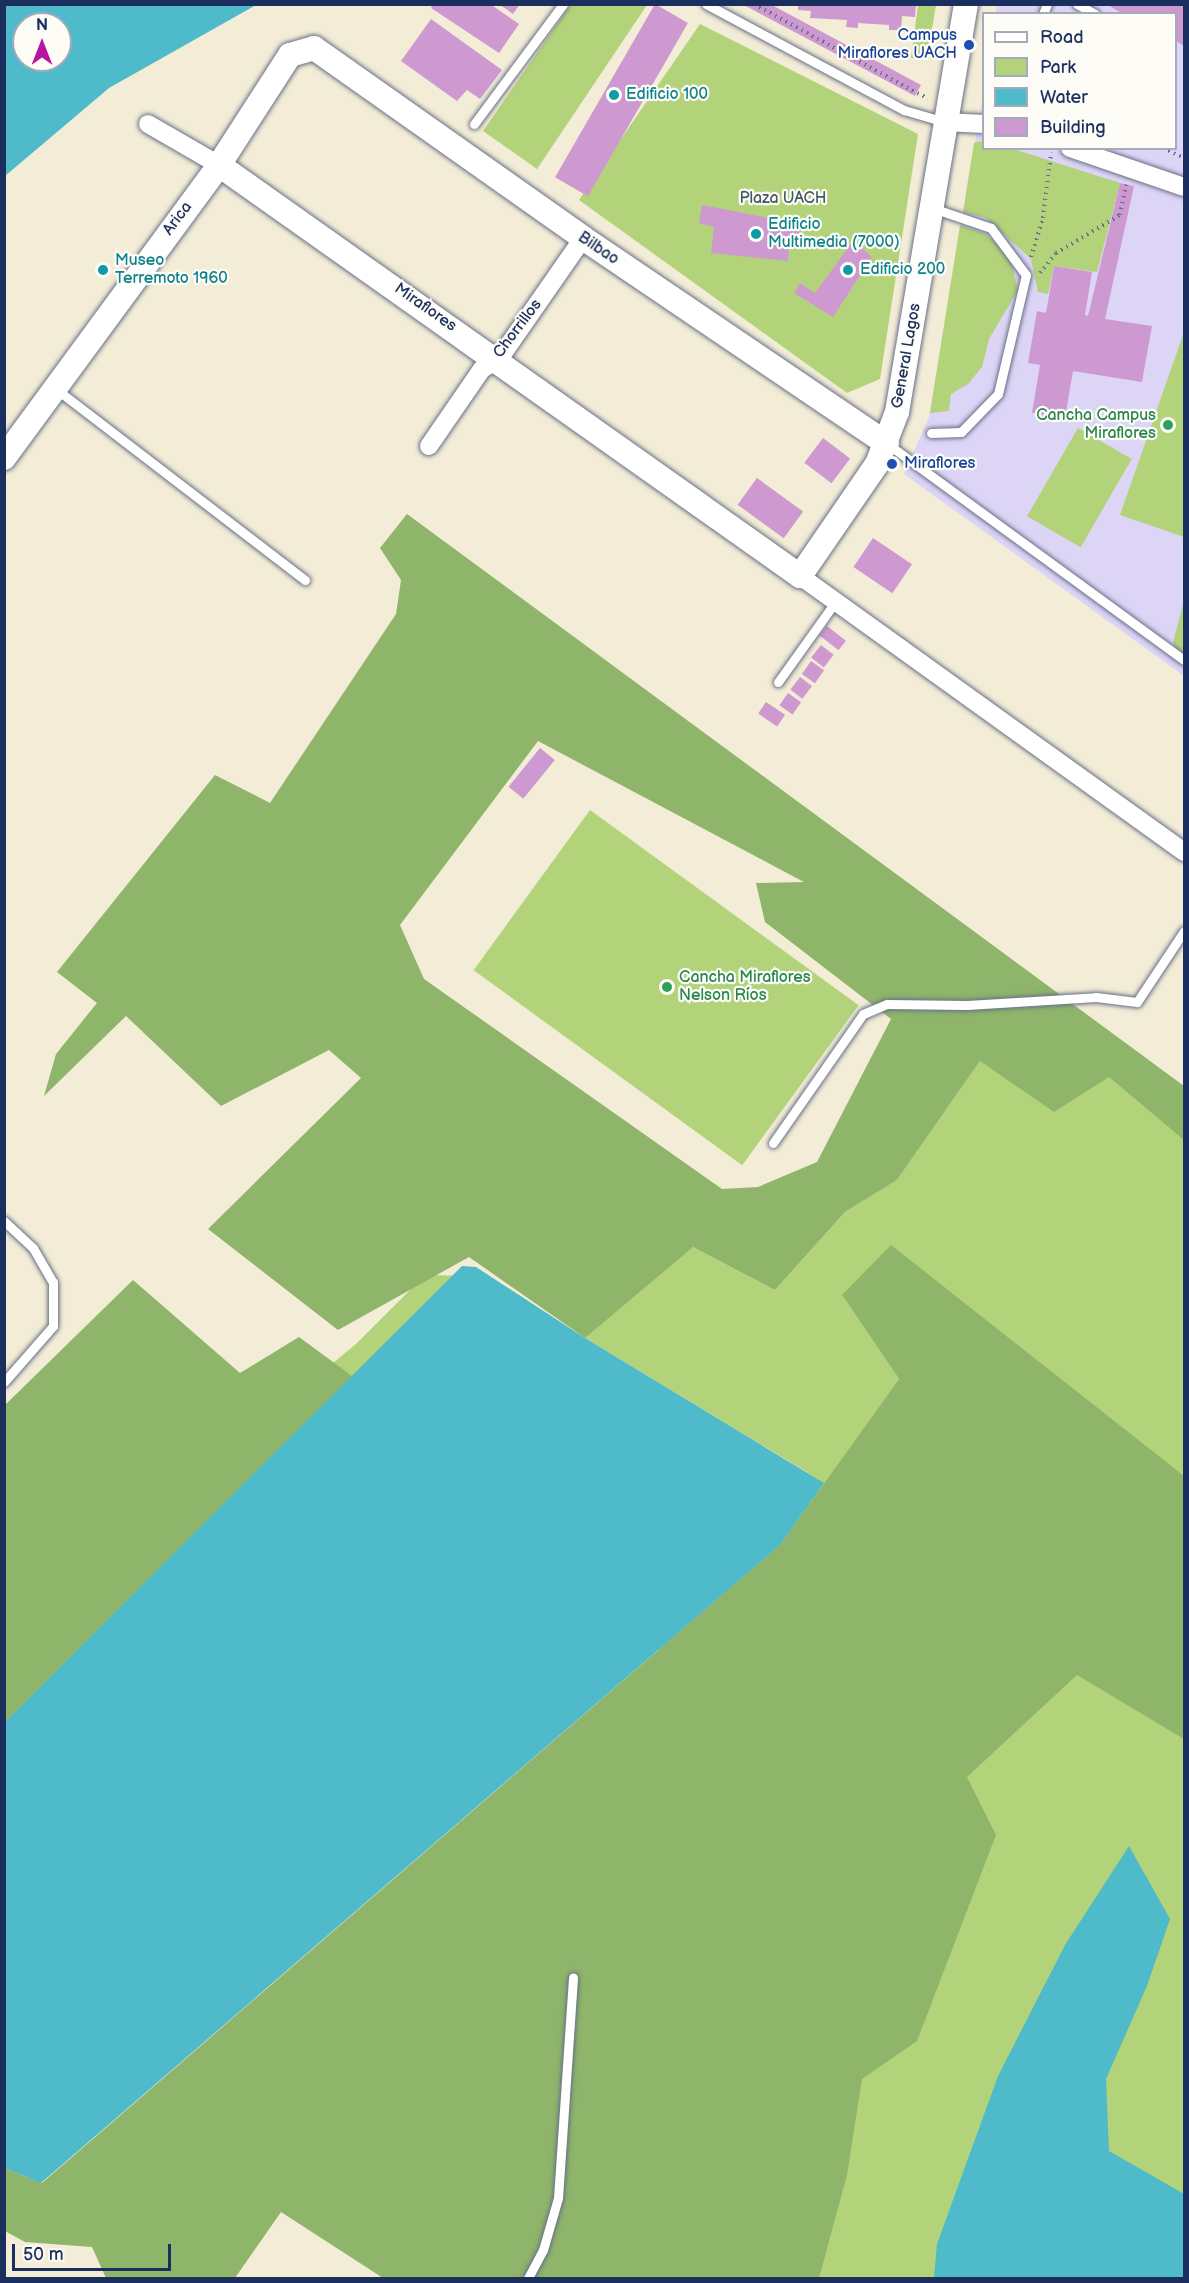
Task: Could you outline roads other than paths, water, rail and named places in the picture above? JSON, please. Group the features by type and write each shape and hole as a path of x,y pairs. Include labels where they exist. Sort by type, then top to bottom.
{"main road":[{"name":"General Lagos","path":"800,576 887,444 907,369 946,113 966,4"},
{"name":"Arica","path":"4,458 219,165 290,55 314,48"},
{"name":"Bilbao","path":"314,48 583,238 887,444"},
{"name":"Miraflores","path":"219,165 499,359 800,576"}],"street":[{"path":"946,113 982,123"},
{"path":"148,124 219,165"},
{"path":"1076,150 1185,187"},
{"name":"Chorrillos","path":"429,446 482,369 499,359 583,238"},
{"name":"Miraflores","path":"800,576 1185,852"}],"lane":[{"path":"474,124 563,4"},
{"path":"706,4 904,110 946,113"},
{"path":"1077,4 1091,12"},
{"path":"931,208 990,228 1026,274 1024,292 998,394 961,432 931,433"},
{"path":"54,387 305,580"},
{"path":"887,444 1185,660"},
{"path":"778,682 836,601"},
{"path":"773,1143 863,1014 887,1004 967,1005 1096,997 1137,1002 1185,931"},
{"path":"4,1221 33,1248 53,1282 53,1326 4,1382"},
{"path":"528,2278 543,2250 558,2198 573,1978"}],"water":[{"path":"5,4 256,4 256,5 109,88 5,176"},
{"path":"462,1266 476,1267 585,1338 824,1483 780,1545 41,2183 5,2168 5,1722"},
{"path":"1129,1846 1170,1919 1147,1986 1106,2079 1109,2151 1184,2194 1184,2278 934,2278 937,2244 998,2076 1065,1945"}],"place":[{"name":"Campus Miraflores UACH","path":"969,45"},
{"name":"Edificio 100","path":"614,95"},
{"name":"Edificio Multimedia (7000)","path":"756,234"},
{"name":"Museo Terremoto 1960","path":"103,270"},
{"name":"Edificio 200","path":"848,270"},
{"name":"Cancha Campus Miraflores","path":"1168,425"},
{"name":"Miraflores","path":"892,464"},
{"name":"Cancha Miraflores Nelson Ríos","path":"667,987"}],"park label":[{"name":"Plaza UACH","path":"783,199"}]}
